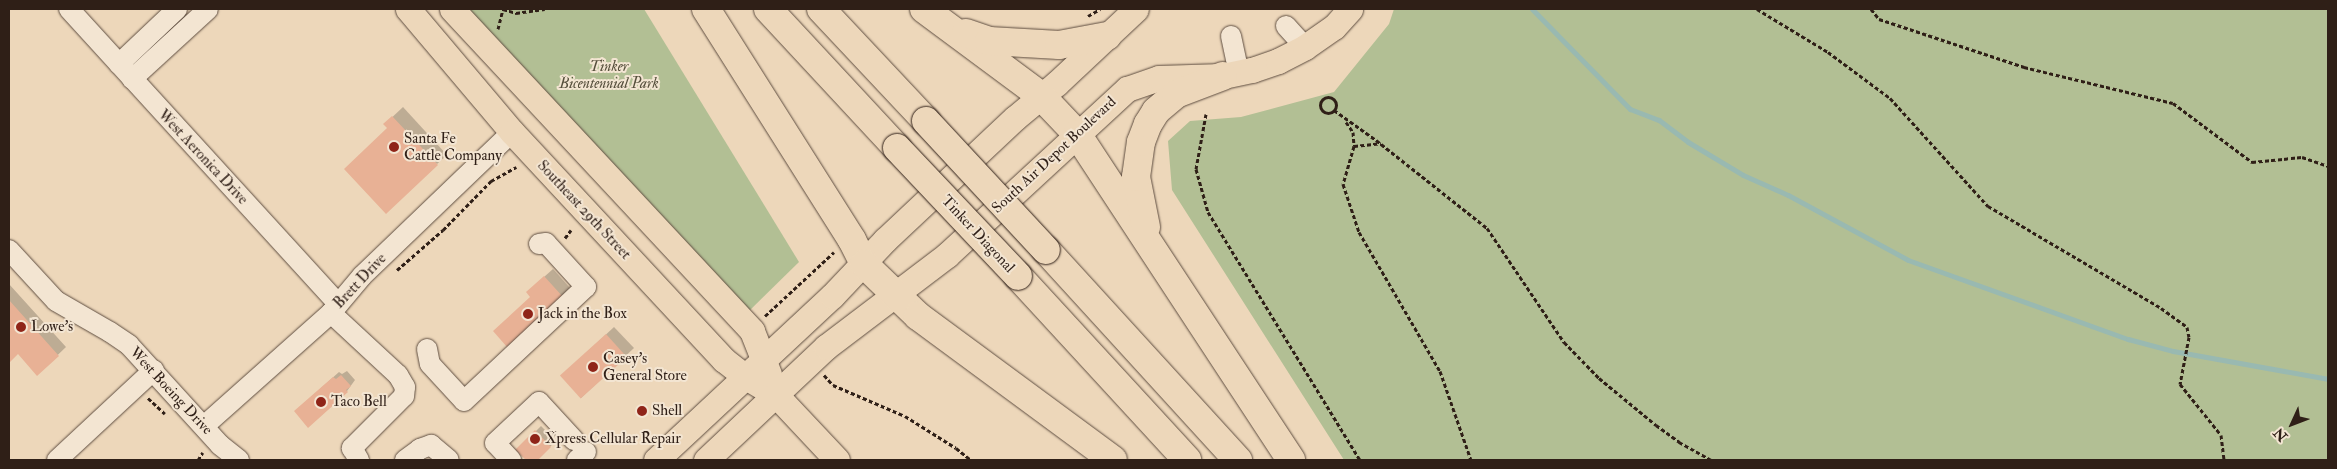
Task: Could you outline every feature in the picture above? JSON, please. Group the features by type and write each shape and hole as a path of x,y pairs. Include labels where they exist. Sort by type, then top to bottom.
{"highway":[{"path":"706,9 852,240 864,264 918,316 1112,460"},
{"name":"Tinker Diagonal","path":"768,9 1187,460"},
{"path":"821,9 1046,250 1238,460"},
{"path":"924,9 1041,96 1077,134 1291,460"},
{"path":"951,28 989,41 1019,44 1060,45 1107,36"},
{"path":"1149,241 1136,177 1141,142 1148,124 1156,111 1176,94 1231,75"}],"main road":[{"name":"Southeast 29th Street","path":"408,9 512,132 724,360 746,377 776,395 837,460"},
{"name":"Southeast 29th Street","path":"452,9 752,331 776,395"},
{"path":"656,460 864,264 885,240 1136,9"},
{"name":"South Air Depot Boulevard","path":"706,460 811,361 849,328 947,255 1126,89 1140,83 1173,76 1231,75 1278,61 1334,27 1350,9"}],"street":[{"name":"West Aeronica Drive","path":"69,9 335,308 398,374 405,387 404,396 352,448 359,460"},
{"path":"118,64 177,9"},
{"path":"132,79 208,9"},
{"path":"1286,26 1305,46"},
{"path":"1231,36 1231,75"},
{"name":"Brett Drive","path":"204,426 335,308 362,276 512,132"},
{"path":"427,349 430,364 464,401 586,287 546,244 539,244"},
{"name":"West Boeing Drive","path":"9,250 56,301 129,345 154,370 220,445 239,460"},
{"path":"57,460 154,370"},
{"path":"511,460 495,443 538,402 579,451"},
{"path":"405,460 420,449 431,445 449,460"}],"path":[{"path":"503,9 516,13 545,9"},
{"path":"1757,9 1828,52 1890,98 1988,206 2162,308 2188,327 2189,338 2180,384 2222,435 2224,460"},
{"path":"1871,9 1879,19 2024,67 2173,103 2252,162 2302,157 2328,166"},
{"path":"1329,97 1333,100 1336,104 1334,110 1328,113 1324,112 1321,107 1322,100 1329,97"},
{"path":"1334,110 1344,119 1381,143 1487,228 1564,342 1599,378 1679,442 1711,460"},
{"path":"1206,114 1196,169 1208,212 1360,460"},
{"path":"1344,119 1353,132 1354,146 1344,184 1359,232 1440,370 1472,460"},
{"path":"1354,146 1381,143"},
{"path":"391,274 443,230 491,180 516,167"},
{"path":"763,318 787,337"},
{"path":"811,361 833,385 905,416 956,448 971,460"},
{"path":"198,460 205,450"}],"green space":[{"name":"Tinker Bicentennial Park","path":"459,9 644,9 799,262 744,316"},
{"path":"1394,9 2328,9 2328,460 1344,460 1172,190 1168,141 1190,121 1241,117 1334,92 1389,24"}],"building":[{"name":"Santa Fe Cattle Company","path":"392,116 438,165 386,214 344,169 387,128 383,124"},
{"name":"Jack in the Box","path":"544,276 563,297 507,347 493,331 530,297 526,292"},
{"name":"Lowe's","path":"9,300 59,356 37,376 18,354 9,363"},
{"name":"Casey's General Store","path":"606,334 627,357 581,399 560,375"},
{"name":"Taco Bell","path":"341,375 351,386 346,390 348,392 308,428 294,411 333,377 336,379"},
{"name":"Xpress Cellular Repair","path":"535,430 551,447 538,460 526,460 515,450"}],"waterway":[{"path":"1532,9 1630,109 1659,120 1688,142 1743,175 1788,195 1908,260 2128,339 2173,351 2328,379"}],"place":[{"name":"Santa Fe Cattle Company","path":"394,147"},
{"name":"Jack in the Box","path":"528,314"},
{"name":"Lowe's","path":"21,327"},
{"name":"Casey's General Store","path":"593,367"},
{"name":"Taco Bell","path":"321,402"},
{"name":"Shell","path":"642,411"},
{"name":"Xpress Cellular Repair","path":"535,439"}]}
